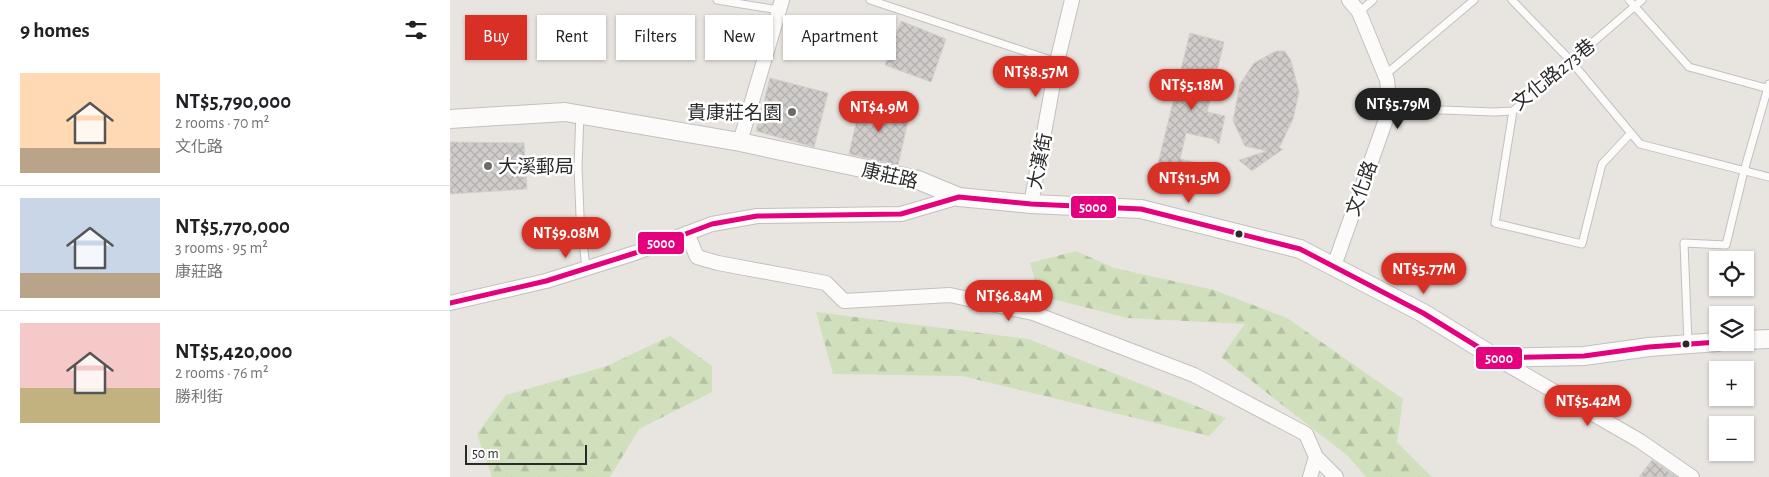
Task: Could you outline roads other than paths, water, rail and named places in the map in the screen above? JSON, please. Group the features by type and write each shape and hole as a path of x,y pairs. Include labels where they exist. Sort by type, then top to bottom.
{"street":[{"name":"大漢街","path":"1031,204 1057,62 1072,0"},
{"name":"文化路","path":"1334,266 1390,108 1385,75 1359,12 1349,0"},
{"path":"740,142 780,5"},
{"name":"康莊路","path":"450,119 565,112 740,142 918,180 958,197 1031,204 1141,208 1300,250 1423,313 1496,358"},
{"path":"450,303 546,281 712,224 757,216 901,214 958,197"},
{"path":"687,233 697,257 718,263 826,283 844,301 950,295 1033,313 1194,375 1306,434 1316,457 1336,477"},
{"path":"1754,340 1769,339"},
{"path":"1496,358 1584,356 1688,343 1709,342"},
{"path":"1496,358 1640,441 1692,477"},
{"path":"1310,477 1316,457"}],"lane":[{"path":"717,0 780,5"},
{"path":"870,0 1057,62"},
{"path":"1359,12 1373,0"},
{"path":"1385,75 1474,0"},
{"path":"1512,0 1570,60 1640,144 1769,177"},
{"path":"1629,0 1689,67 1769,87 1744,171 1726,245 1684,243 1688,343"},
{"name":"文化路273巷","path":"1390,108 1514,111 1570,60 1642,0"},
{"path":"1514,111 1495,223 1582,244 1602,164 1631,134"},
{"path":"580,114 578,166 580,216 586,268"}],"place":[{"name":"貴康莊名園","path":"792,112"},
{"name":"大溪郵局","path":"488,166"}]}
